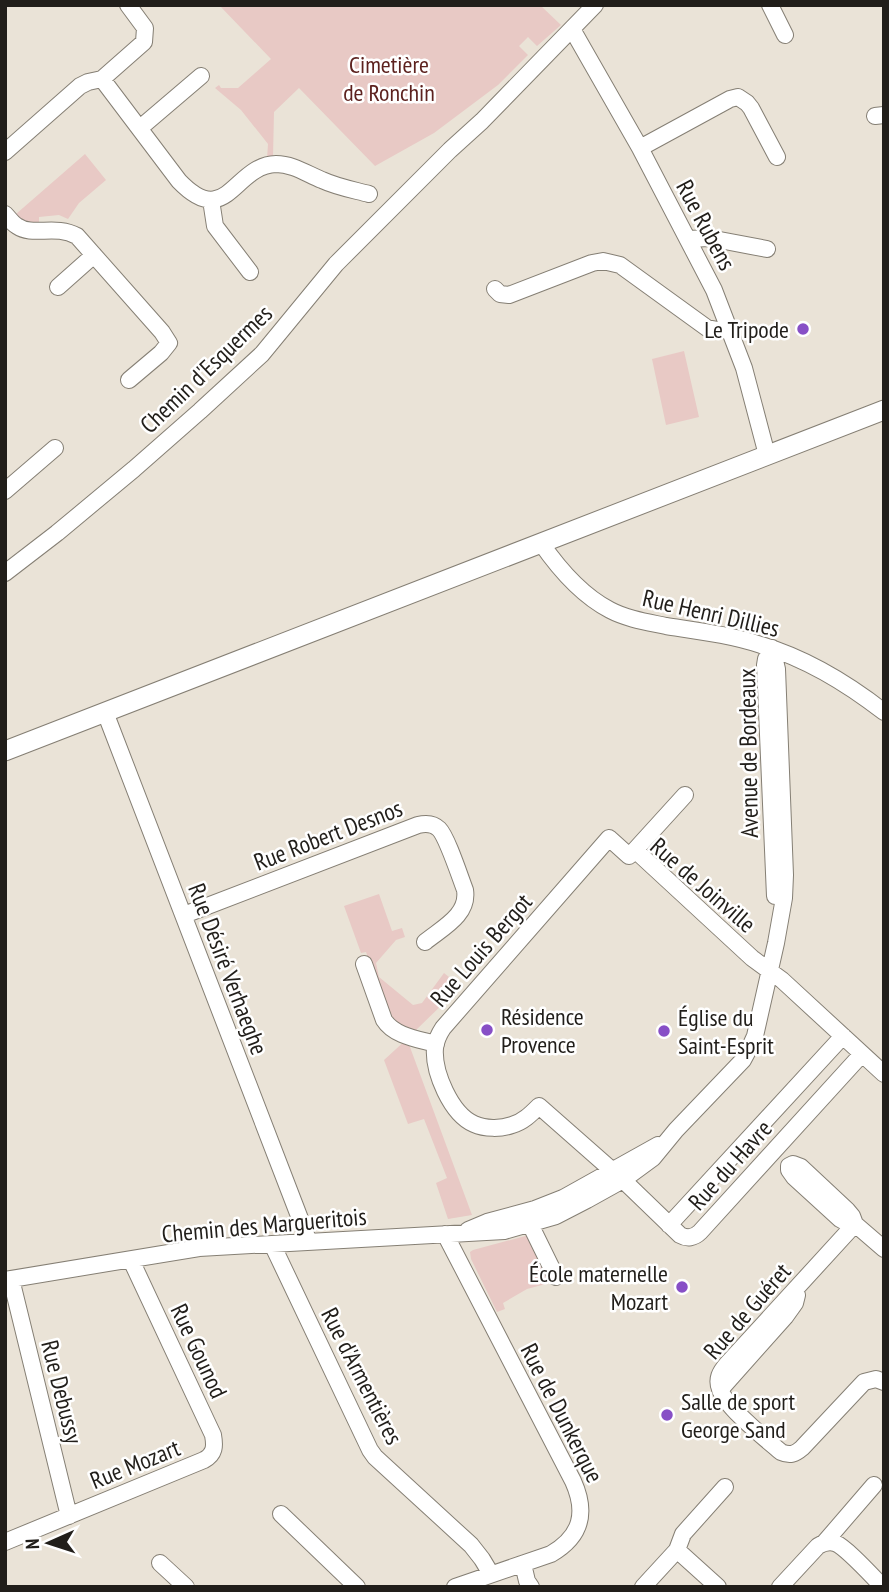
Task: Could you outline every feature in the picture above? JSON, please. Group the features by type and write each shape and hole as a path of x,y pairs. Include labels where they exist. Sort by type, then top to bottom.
{"main road":[{"path":"5,751 884,410"}],"street":[{"path":"6,150 80,86 102,79 142,45 146,38 145,28 128,5"},
{"name":"Chemin d'Esquermes","path":"5,573 134,470 262,354 336,264 482,121 595,5"},
{"path":"770,5 785,35"},
{"name":"Rue Rubens","path":"572,29 640,148 714,290 752,393 767,455"},
{"path":"140,128 201,76"},
{"path":"102,79 186,188 199,197 211,201 222,197 260,168 274,164 288,165 323,181 369,194"},
{"path":"640,148 738,97 751,108 777,157"},
{"path":"211,201 215,226 250,272"},
{"path":"5,214 15,225 25,230 58,230 71,233 82,241 162,332 169,343 129,380"},
{"path":"689,239 709,238 767,249"},
{"path":"58,287 94,255"},
{"path":"495,289 500,294 509,295 592,263 610,261 621,265 703,325 718,331 730,329"},
{"path":"5,491 55,448"},
{"name":"Rue Henri Dillies","path":"541,543 580,589 613,612 646,622 747,641 772,649 837,680 884,712"},
{"name":"Avenue de Bordeaux","path":"452,1234 535,1209 653,1158 743,1060 755,1036 776,943 765,665 772,649"},
{"name":"Rue Désiré Verhaeghe","path":"106,712 309,1242"},
{"path":"635,850 685,795"},
{"name":"Rue Robert Desnos","path":"184,915 427,823 438,828 444,837 465,890 466,900 457,916 425,942"},
{"name":"Rue de Joinville","path":"610,838 629,856 635,850 884,1074"},
{"name":"Rue Louis Bergot","path":"610,838 443,1028 436,1044 435,1058 442,1083 453,1104 467,1120 485,1127 510,1126 521,1122 539,1106 618,1175"},
{"path":"364,964 389,1027 436,1044"},
{"path":"669,1225 843,1036"},
{"name":"Rue du Havre","path":"618,1175 684,1237 697,1235 862,1054"},
{"path":"756,1131 776,1148"},
{"name":"Avenue de Bordeaux","path":"452,1234 504,1231 556,1216 618,1175"},
{"path":"530,1224 556,1277"},
{"name":"Rue de Guéret","path":"883,1246 855,1224 722,1369 719,1376 720,1390 726,1402 781,1452 793,1454 802,1448 862,1384 876,1379 884,1382"},
{"name":"Chemin des Margueritois","path":"8,1280 199,1248 452,1234"},
{"name":"Rue de Dunkerque","path":"452,1234 580,1499 577,1527 557,1550 455,1587"},
{"name":"Rue d'Armentières","path":"272,1244 370,1450 471,1545 491,1574"},
{"name":"Rue Gounod","path":"131,1260 213,1435 214,1450 204,1460"},
{"name":"Rue Debussy","path":"8,1280 69,1516"},
{"name":"Rue Mozart","path":"5,1542 204,1460"},
{"path":"780,1587 814,1550 824,1543 874,1485"},
{"path":"643,1587 677,1550 683,1534 725,1487"},
{"path":"281,1514 358,1587"},
{"path":"824,1543 842,1547 883,1587"},
{"path":"677,1550 718,1587"},
{"path":"160,1563 186,1587"},
{"path":"523,1563 531,1587"}],"green space":[{"name":"Cimetière de Ronchin","path":"219,5 540,5 561,25 537,46 528,37 519,46 528,55 498,85 434,133 375,166 299,88 274,112 273,157 267,159 268,144 241,110 215,88 219,85 221,88 238,88 271,59"},
{"path":"85,154 106,180 79,203 68,219 59,215 39,217 39,225 23,223 16,214"},
{"path":"684,351 699,417 666,425 652,359"},
{"path":"379,894 392,931 402,928 405,937 396,940 376,963 379,977 413,1005 422,1003 444,973 459,985 414,1032 391,1023 366,952 361,953 344,906"},
{"path":"407,1039 472,1215 448,1219 436,1183 447,1178 424,1119 408,1124 384,1060"},
{"path":"529,1235 553,1282 527,1289 503,1303 505,1309 497,1312 470,1252"}],"place":[{"name":"Le Tripode","path":"803,329"},
{"name":"Résidence Provence","path":"487,1030"},
{"name":"Église du Saint-Esprit","path":"664,1031"},
{"name":"École maternelle Mozart","path":"682,1287"},
{"name":"Salle de sport George Sand","path":"667,1415"}]}
